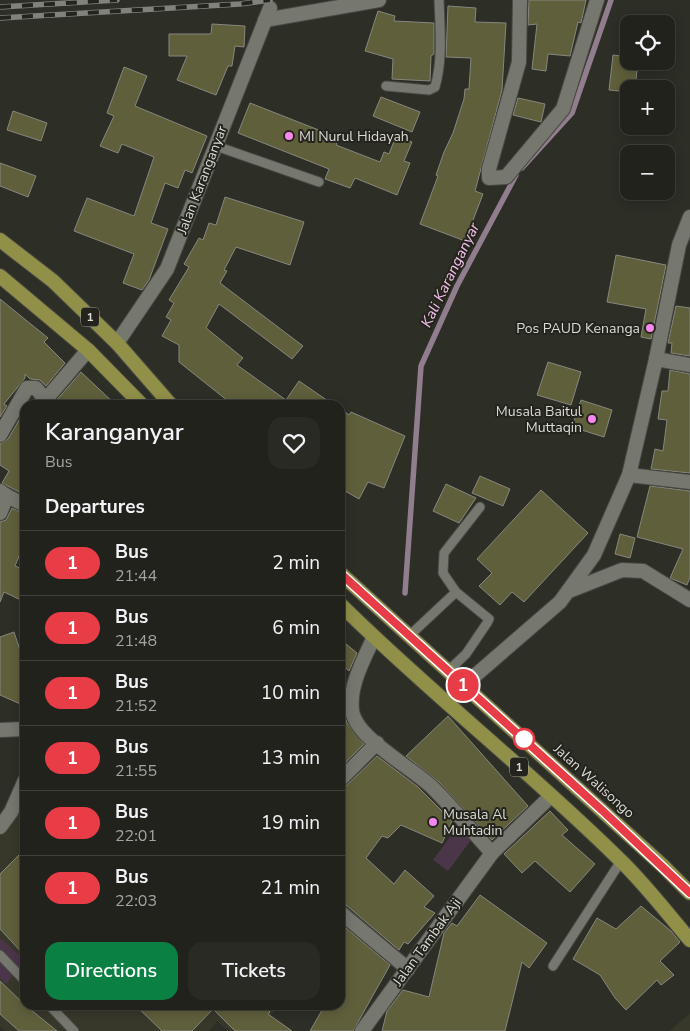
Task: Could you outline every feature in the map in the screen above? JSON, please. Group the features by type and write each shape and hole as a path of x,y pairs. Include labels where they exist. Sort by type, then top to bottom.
{"highway":[{"name":"1","path":"0,240 53,281 117,343 167,400"},
{"name":"1","path":"0,276 88,350 137,400"},
{"name":"Jalan Walisongo","path":"345,578 690,893"},
{"name":"1","path":"345,609 621,860 690,940"}],"street":[{"name":"Jalan Karanganyar","path":"117,343 167,269 267,14 379,0"},
{"path":"520,0 519,62 489,169 489,178 506,177 563,109 597,0"},
{"path":"463,686 560,602 594,555 629,475 690,217"},
{"path":"20,400 27,388 36,388 47,398 88,350"},
{"path":"656,359 690,365"},
{"path":"0,435 20,400"},
{"path":"629,475 690,482"},
{"path":"0,513 4,493 20,502"},
{"path":"568,591 622,570 643,572 690,600"},
{"path":"374,637 353,688 352,711 357,723 377,743 432,787 492,853"},
{"path":"0,730 20,729"},
{"path":"345,775 377,743"},
{"path":"0,827 11,812 20,791"},
{"name":"Jalan Tambak Aji","path":"362,1031 492,853 550,796"},
{"path":"345,916 408,969"}],"lane":[{"path":"386,86 429,90 435,87 439,73 441,53 440,0"},
{"path":"216,146 319,182"},
{"path":"448,671 466,654 489,619 456,592 444,573 444,553 480,507"},
{"path":"409,636 456,592"},
{"path":"553,966 621,860"},
{"path":"0,955 20,976"},
{"path":"54,1010 74,1031"}],"shaded area":[{"path":"20,810 20,1010 272,1010 274,1012 256,1031 228,1031 217,1021 209,1031 5,1031 0,1027 0,836"},
{"path":"459,825 474,836 448,871 433,860"},
{"path":"0,938 20,956 20,966 6,984 0,978"},
{"path":"690,1014 690,1031 670,1031 682,1020"}],"building":[{"path":"529,0 586,0 581,23 578,22 570,56 548,54 546,71 532,69 537,24 528,25"},
{"path":"448,6 476,8 475,22 506,23 502,90 475,191 483,194 465,241 420,224 438,176 436,175 444,152 453,133 464,99 465,89 469,89 471,58 446,57"},
{"path":"378,11 395,16 394,21 434,23 434,54 431,56 430,81 392,79 393,59 365,51"},
{"path":"212,24 245,26 244,47 235,46 232,66 228,66 216,95 177,80 187,56 169,56 169,34 211,34"},
{"path":"613,55 620,56 620,70 637,70 636,80 620,80 620,91 609,90"},
{"path":"124,67 147,76 135,106 207,136 192,173 185,170 178,188 165,183 151,223 168,229 149,280 142,290 123,283 134,254 74,231 87,198 134,216 154,157 122,144 118,153 100,146 114,116 107,113"},
{"path":"381,97 420,112 412,132 373,116"},
{"path":"518,98 545,104 541,122 513,115"},
{"path":"250,103 339,138 336,145 380,162 384,152 389,154 396,136 412,142 404,161 410,163 397,195 355,178 350,188 325,179 329,169 238,133"},
{"path":"13,111 47,123 41,141 7,130"},
{"path":"0,163 36,176 28,197 0,186"},
{"path":"225,197 304,222 290,265 236,247 224,270 227,271 220,283 303,346 292,359 219,304 206,328 243,358 237,365 286,400 227,400 179,362 179,345 162,336 171,320 166,317 174,303 169,300 189,267 184,264 199,238 203,240 209,223 216,225"},
{"path":"616,255 666,265 651,339 641,337 646,309 607,302"},
{"path":"0,299 48,338 44,342 65,363 46,386 40,380 30,379 25,374 25,378 4,404 7,406 0,417"},
{"path":"676,306 690,308 690,356 671,353 672,343 668,343"},
{"path":"548,362 581,372 571,405 537,395"},
{"path":"670,370 690,374 690,473 651,469 655,449 663,451 667,420 658,419 662,391 668,391"},
{"path":"81,372 111,400 57,400"},
{"path":"299,381 327,400 286,400"},
{"name":"Musala Baitul Muttaqin","path":"581,400 612,410 604,437 572,427"},
{"path":"345,412 349,415 351,412 405,436 384,488 368,482 359,499 345,491"},
{"path":"20,418 20,492 2,483 9,471 0,465 0,444 8,439"},
{"path":"480,476 510,489 503,506 472,493"},
{"path":"446,484 476,498 459,523 433,511"},
{"path":"650,486 690,491 690,577 687,585 670,578 683,549 637,537"},
{"path":"541,490 588,533 524,602 512,592 500,605 479,586 492,573 477,559"},
{"path":"12,508 20,512 20,554 15,566 20,568 20,600 4,592 0,602 0,522 6,520"},
{"path":"620,534 635,538 630,558 615,554"},
{"path":"14,632 20,650 20,704 0,695 0,637"},
{"path":"345,643 357,653 349,671 345,667"},
{"path":"345,716 347,723 364,744 345,763"},
{"path":"448,716 528,806 492,840 439,782 406,756"},
{"path":"377,756 418,787 452,821 442,843 401,825 388,838 382,836 366,858 394,884 405,870 434,896 424,907 435,913 408,944 404,942 399,950 345,905 346,786"},
{"path":"550,811 568,830 562,835 595,864 570,892 535,861 522,873 504,854"},
{"path":"20,854 20,951 0,929 0,874"},
{"path":"480,895 547,943 529,968 522,962 505,1031 382,1031 387,1011 403,990 429,997 444,933 452,923 457,926"},
{"path":"641,906 671,931 680,942 660,961 674,975 661,985 657,980 626,1010 615,998 600,975 573,959 597,918 616,929"},
{"path":"345,927 390,965 353,1031 310,1031 322,1010 345,1010"},
{"path":"0,981 20,1000 20,1010 31,1010 57,1031 19,1031 0,1014"},
{"path":"140,1010 212,1010 192,1031 162,1031"},
{"path":"214,1010 268,1010 270,1012 268,1014 292,1031 235,1031"}],"waterway":[{"name":"Kali Karanganyar","path":"522,168 572,113 611,0"},
{"name":"Kali Karanganyar","path":"405,593 421,366 457,286 516,175"}],"railway":[{"path":"0,7 117,0"},
{"path":"0,18 240,4 270,0"}],"bus line":[{"name":"1","path":"345,578 663,866 690,893"}],"place":[{"name":"MI Nurul Hidayah","path":"289,136"},
{"name":"Pos PAUD Kenanga","path":"650,328"},
{"name":"Musala Baitul Muttaqin","path":"592,419"},
{"name":"Musala Al Muhtadin","path":"433,822"}]}
